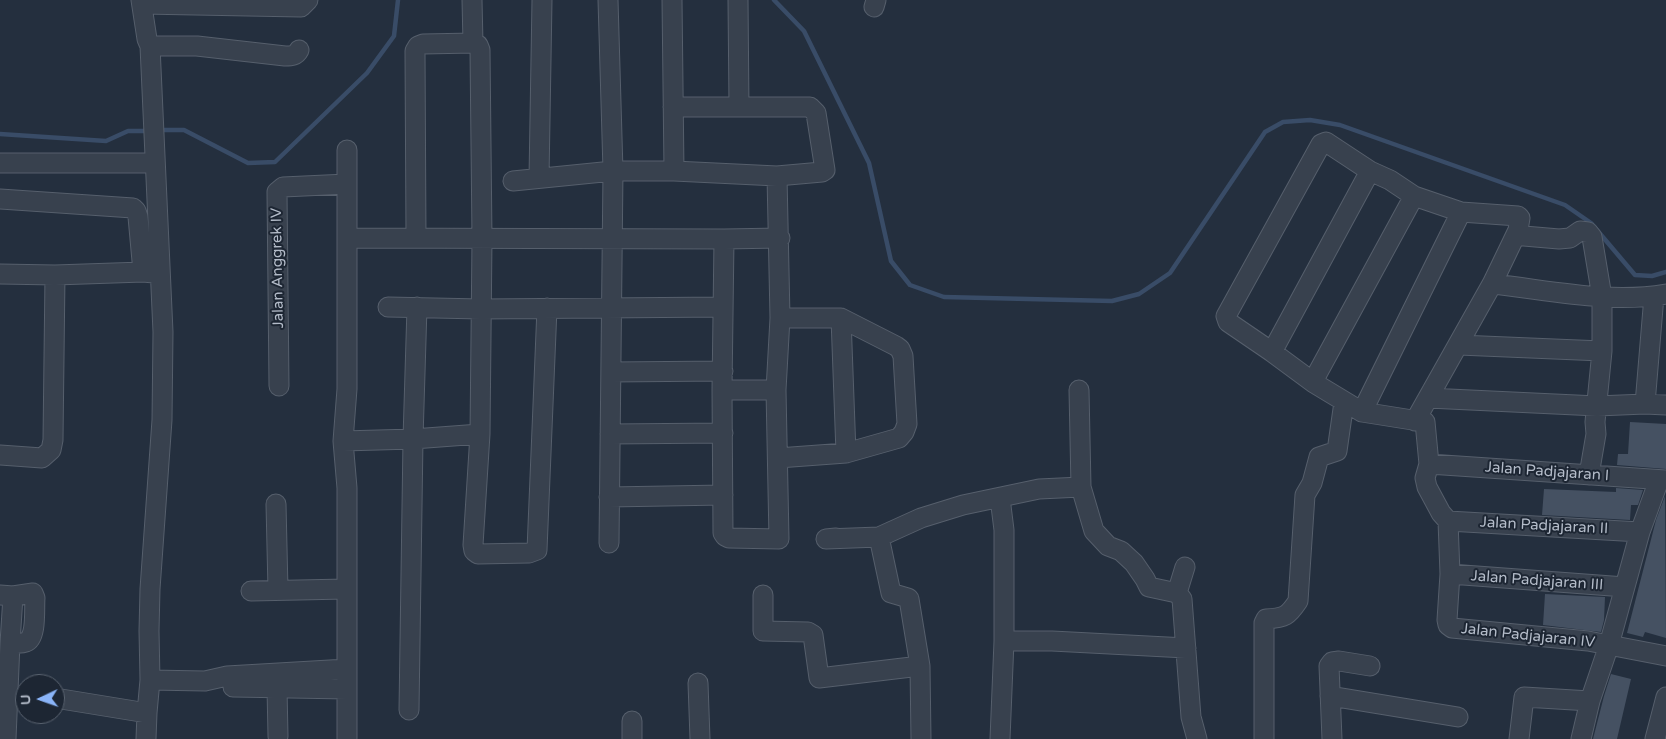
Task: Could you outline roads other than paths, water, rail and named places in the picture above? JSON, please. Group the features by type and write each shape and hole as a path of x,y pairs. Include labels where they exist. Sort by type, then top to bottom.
{"street":[{"path":"152,273 155,163 153,106 150,46 147,39 142,2 301,7 308,0"},
{"path":"472,0 473,43"},
{"path":"539,178 542,0"},
{"path":"608,0 613,171 609,543"},
{"path":"672,0 674,171"},
{"path":"738,0 738,107"},
{"path":"416,238 415,51 418,46 423,44 473,43 478,45 480,50 482,239 480,434 473,545 474,551 481,554 537,550 547,308"},
{"path":"150,46 197,46 285,56 297,54 299,50"},
{"path":"513,181 613,171 674,171 777,176 825,170 815,110 807,106 673,107"},
{"path":"1420,421 1362,412 1314,383 1228,323 1226,316 1322,143 1328,142 1370,171 1390,180 1414,196 1461,212 1518,216 1520,218 1518,230 1492,284 1428,398 1420,421 1429,464 1425,478 1426,487 1438,509 1448,521"},
{"path":"347,150 347,389 343,441 347,488 347,738"},
{"path":"0,163 155,163"},
{"path":"1272,352 1370,171"},
{"path":"724,239 723,533 731,539 779,539 776,390 780,318 780,238 777,176"},
{"name":"Jalan Anggrek IV","path":"279,386 277,192 283,187 347,184"},
{"path":"1314,383 1317,374 1414,196"},
{"path":"0,199 133,208 138,217 152,273 163,332 162,420 150,589 148,631 150,680 146,713 146,739"},
{"path":"1362,412 1461,212"},
{"path":"1518,230 1524,236 1538,238 1570,238 1580,232 1589,234 1592,237 1602,297 1602,351 1595,422 1596,434 1589,475"},
{"path":"347,238 780,238"},
{"path":"0,274 152,273"},
{"path":"0,455 42,458 51,450 53,440 55,275"},
{"path":"1492,284 1602,297 1660,295 1645,404"},
{"path":"388,307 481,309 723,307"},
{"path":"409,710 417,307"},
{"path":"778,458 846,453 899,438 908,424 902,352 896,346 841,318 780,318"},
{"path":"841,318 846,453"},
{"path":"1459,345 1602,351"},
{"path":"611,372 723,371"},
{"path":"722,390 776,390"},
{"path":"1079,390 1081,488 1094,531 1108,546 1121,551 1134,563 1149,587 1176,593 1182,599 1191,717 1197,739"},
{"path":"1428,398 1598,406 1666,405"},
{"path":"1264,739 1264,623 1266,619 1284,617 1291,613 1298,601 1305,495 1312,483 1319,457 1337,451 1344,402"},
{"path":"610,434 723,433"},
{"path":"343,441 413,440 480,434"},
{"name":"Jalan Padjajaran I","path":"1429,464 1663,480"},
{"path":"1581,739 1590,701 1609,645 1640,532 1663,480"},
{"path":"836,538 826,539 879,537 921,518 962,505 1039,489 1081,488"},
{"path":"609,497 722,495"},
{"path":"1000,498 1004,530 1004,641 1000,739"},
{"path":"276,504 278,590"},
{"name":"Jalan Padjajaran II","path":"1448,521 1640,532"},
{"name":"Jalan Padjajaran IV","path":"1448,521 1450,574 1448,625 1452,628 1588,640 1609,645"},
{"path":"879,537 890,593 909,598 920,666 920,739"},
{"path":"1176,593 1186,567"},
{"name":"Jalan Padjajaran III","path":"1450,574 1625,587"},
{"path":"250,591 346,589"},
{"path":"6,739 10,643 28,642 33,634 35,598 33,593 7,595"},
{"path":"764,595 764,631 808,632 814,634 818,678 920,666"},
{"path":"1004,641 1052,641 1186,648"},
{"path":"1609,645 1666,656"},
{"path":"1332,739 1330,666 1332,662 1340,661 1370,666"},
{"path":"150,680 205,681 227,676 347,669"},
{"path":"205,681 227,687 346,689"},
{"path":"698,683 700,739"},
{"path":"277,688 278,736"},
{"path":"1330,696 1458,717"},
{"path":"1519,739 1524,697 1590,701"},
{"path":"1655,739 1664,720 1666,698"},
{"path":"65,700 146,713"}],"waterway":[{"path":"159,130 184,130 248,163 275,162 367,73 394,36 398,0"},
{"path":"774,0 804,31 869,163 891,261 910,285 944,297 1112,301 1139,294 1170,273 1265,132 1283,122 1310,120 1340,125 1565,205 1591,223 1635,275 1652,276 1666,272"},
{"path":"0,134 106,141 128,131 149,131"}]}
